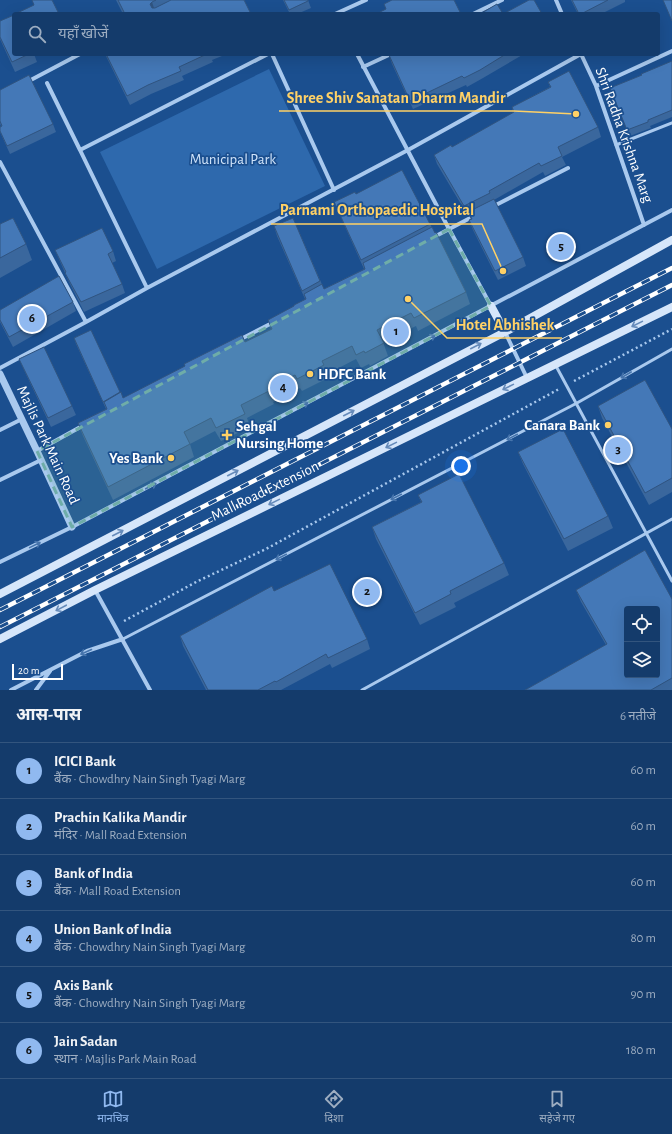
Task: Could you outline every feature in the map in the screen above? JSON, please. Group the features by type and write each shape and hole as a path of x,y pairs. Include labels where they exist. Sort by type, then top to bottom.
{"main road":[{"path":"0,594 505,332 672,240"},
{"path":"491,306 505,332"},
{"name":"Mall Road Extension","path":"0,639 95,590 672,307"}],"street":[{"path":"340,12 366,0"},
{"path":"477,12 502,0"},
{"path":"556,0 561,12"},
{"path":"660,56 672,50"},
{"path":"20,85 76,56"},
{"path":"80,150 264,56"},
{"path":"273,56 334,190"},
{"path":"358,56 491,306"},
{"path":"364,67 387,56"},
{"path":"0,368 147,288 334,190 577,56"},
{"name":"Shri Radha Krishna Marg","path":"582,56 596,86 644,225"},
{"path":"596,86 659,56"},
{"path":"47,83 147,288"},
{"path":"0,162 86,322"},
{"path":"491,208 568,168"},
{"path":"0,562 72,527 672,210"},
{"path":"428,240 477,215"},
{"path":"234,343 275,321"},
{"path":"505,332 527,378"},
{"name":"Majlis Park Main Road","path":"0,374 2,382 22,419 72,527"},
{"path":"0,430 22,419"},
{"path":"37,451 86,423"},
{"path":"0,480 41,460"},
{"path":"95,590 150,690"},
{"path":"11,690 87,651 123,639"},
{"path":"36,690 51,670"}],"lane":[{"path":"616,145 672,123"},
{"path":"123,639 577,404 672,349"},
{"path":"555,364 672,581"},
{"path":"362,690 672,519"}],"path":[{"path":"114,626 198,581 266,549 672,329"}],"highlighted area":[{"path":"449,229 491,306 72,527 37,451"}],"green space":[{"name":"Municipal Park","path":"269,69 325,186 157,269 100,152"}],"building":[{"path":"32,0 52,0 58,12 19,12 34,5"},
{"path":"118,0 156,0 150,4 152,8 155,8 171,0 244,0 250,12 124,12"},
{"path":"284,0 308,0 308,1 289,10"},
{"path":"392,0 454,0 460,12 380,12 386,9 384,4"},
{"path":"529,0 534,0 541,12 507,12"},
{"path":"572,0 608,0 585,12 578,12"},
{"path":"663,0 672,0 672,21"},
{"path":"497,4 502,12 483,12"},
{"path":"12,16 12,56 25,56 12,62 0,37 0,21"},
{"path":"107,56 203,56 179,67 181,71 127,96"},
{"path":"389,56 503,56 464,78 462,76 410,101"},
{"path":"672,61 672,110 648,120 648,122 627,130 610,88"},
{"path":"569,71 598,127 558,147 562,156 541,166 539,163 489,191 490,193 464,206 434,155 451,145 452,147 514,112 512,107 551,87 548,82"},
{"path":"29,75 53,124 7,146 0,131 0,127 2,126 0,121 0,90"},
{"path":"402,170 430,224 361,260 334,202 355,192 356,194"},
{"path":"494,199 523,257 495,271 469,220 472,219 468,212"},
{"path":"13,218 26,244 0,258 0,224"},
{"path":"293,218 320,281 302,291 274,226"},
{"path":"432,227 435,233 436,232 466,292 414,318 411,313 377,330 384,343 365,353 364,351 356,355 352,346 322,361 324,365 297,379 295,375 268,389 269,391 241,405 245,414 216,428 211,418 184,432 190,444 108,487 78,423 107,409 104,402 121,392 123,398 185,366 184,364 242,335 245,342 272,329 268,320 306,299 304,294 322,284 324,289 365,269 363,263"},
{"path":"102,228 113,251 108,254 122,284 81,302 65,273 66,272 55,250"},
{"path":"59,276 73,302 9,337 0,320 0,310"},
{"path":"91,330 120,392 103,402 74,338"},
{"path":"44,347 72,406 48,418 19,359"},
{"path":"645,380 672,429 672,478 645,493 598,406"},
{"path":"563,429 608,516 564,539 518,452"},
{"path":"459,474 504,563 450,591 451,594 415,613 372,527 422,502 418,495"},
{"path":"645,550 672,599 672,678 651,690 525,690 607,644 576,590"},
{"path":"330,564 367,639 328,658 326,654 276,682 275,681 258,690 208,690 180,636 272,586 274,591"}],"railway":[{"path":"0,610 672,268"},
{"path":"0,627 672,285"}],"place":[{"name":"Shree Shiv Sanatan Dharm Mandir","path":"576,114"},
{"name":"Axis Bank","path":"561,247"},
{"name":"Parnami Orthopaedic Hospital","path":"503,271"},
{"name":"Hotel Abhishek","path":"408,299"},
{"name":"Jain Sadan","path":"32,319"},
{"name":"ICICI Bank","path":"396,332"},
{"name":"HDFC Bank","path":"310,374"},
{"name":"Union Bank of India","path":"283,388"},
{"name":"Canara Bank","path":"608,425"},
{"name":"Sehgal Nursing Home","path":"227,435"},
{"name":"Bank of India","path":"618,450"},
{"name":"Yes Bank","path":"171,458"},
{"name":"Prachin Kalika Mandir","path":"367,592"}]}
